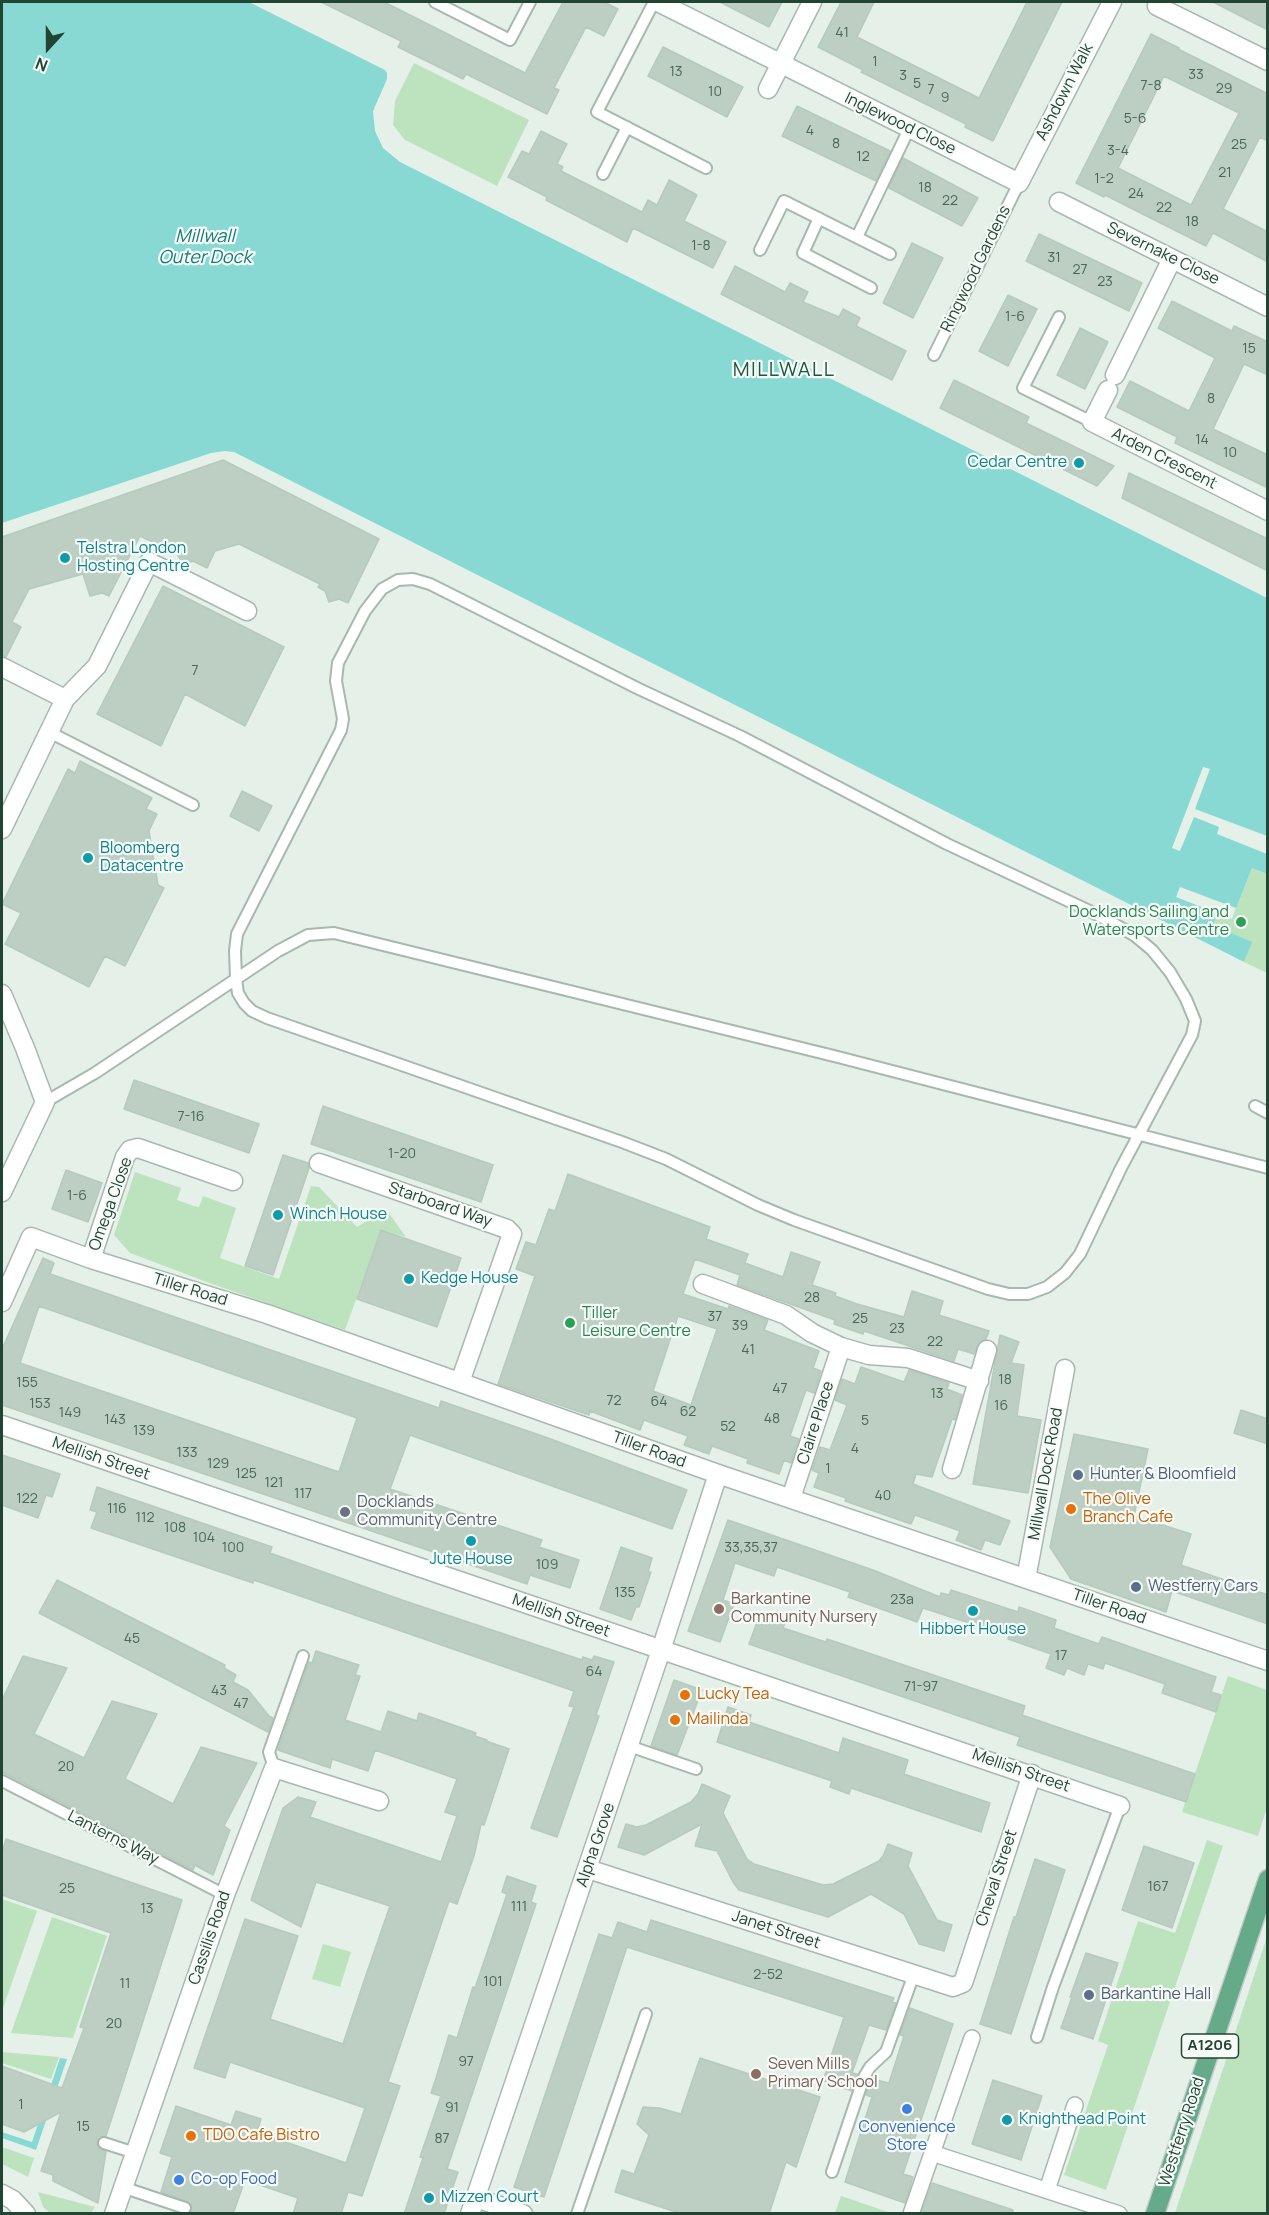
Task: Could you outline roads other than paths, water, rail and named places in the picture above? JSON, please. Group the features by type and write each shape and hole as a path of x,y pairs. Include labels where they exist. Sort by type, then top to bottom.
{"main road":[{"name":"Westferry Road","path":"1155,2214 1268,1879"}],"street":[{"name":"Inglewood Close","path":"656,2 1019,183"},
{"path":"768,89 812,2"},
{"name":"Ashdown Walk","path":"1019,183 1112,2"},
{"path":"1157,6 1268,61"},
{"name":"Severnake Close","path":"1059,202 1268,307"},
{"name":"Arden Crescent","path":"1172,259 1092,422 1268,511"},
{"path":"2,829 65,699 97,666 148,562 247,611"},
{"path":"2,667 65,699"},
{"path":"2,994 26,1048 45,1102 2,1192"},
{"name":"Omega Close","path":"91,1259 125,1157 130,1150 138,1148 233,1181"},
{"name":"Starboard Way","path":"319,1163 507,1229 512,1234 460,1382"},
{"name":"Tiller Road","path":"2,1302 31,1237 91,1259 267,1314 718,1474 1268,1661"},
{"path":"704,1284 786,1315 812,1333 841,1347 869,1355 908,1358 979,1381"},
{"name":"Claire Place","path":"791,1498 841,1347"},
{"path":"952,1469 987,1350"},
{"name":"Millwall Dock Road","path":"1026,1579 1065,1369"},
{"name":"Mellish Street","path":"2,1425 1032,1774 1120,1806"},
{"name":"Alpha Grove","path":"473,2206 588,1869 718,1474"},
{"path":"274,1768 379,1802"},
{"name":"Cassilis Road","path":"114,2214 125,2188 135,2153 225,1895 274,1768"},
{"name":"Cheval Street","path":"963,1983 1032,1774"},
{"name":"Janet Street","path":"588,1869 953,1987 963,1983"},
{"path":"911,2214 972,2038"},
{"path":"1047,2190 1075,2104"},
{"path":"932,2153 1119,2214"},
{"path":"2,2194 13,2200 26,2214"},
{"path":"473,2206 523,2214"}],"lane":[{"path":"435,2 510,40 530,2"},
{"path":"656,2 597,112 706,168"},
{"path":"603,174 627,128"},
{"path":"857,237 909,129"},
{"name":"Ringwood Gardens","path":"934,355 1019,183"},
{"path":"760,250 784,201 890,254"},
{"path":"819,218 803,254 872,288"},
{"path":"1059,317 1023,388 1092,422"},
{"path":"413,579 430,584 639,689 740,736 947,844 1096,914 1134,935 1152,950 1170,972 1186,999 1195,1022 1192,1035 1121,1168 1080,1254 1065,1273 1047,1287 1028,1294 1009,1294 988,1289 794,1220 758,1205 666,1159 622,1142 267,1018 252,1011 244,1003 238,993 236,979 237,934 341,730 344,719 336,681 338,663 365,611 382,589 398,580 413,579"},
{"path":"49,732 193,805"},
{"path":"45,1102 95,1073 278,951 308,935 334,933 846,1058 1268,1168"},
{"path":"1255,1106 1268,1113"},
{"path":"274,1768 269,1752 303,1656"},
{"path":"629,1746 696,1769"},
{"name":"Lanterns Way","path":"2,1781 178,1867 225,1895"},
{"path":"1037,2037 1053,1987 1120,1806"},
{"path":"832,2172 864,2077 870,2067 886,2052 914,1974"},
{"path":"577,2214 646,2014"},
{"path":"104,2143 135,2153"},
{"path":"125,2188 184,2208"}],"water":[{"name":"Millwall Outer Dock","path":"2,2 249,2 385,70 387,79 373,111 375,131 383,148 400,162 1267,598 1267,874 1252,868 1232,919 1218,913 1213,925 1252,942 1244,962 234,452 211,453 2,523"},
{"path":"60,2058 67,2059 36,2150 2,2138 2,2132 32,2142"}],"place":[{"name":"Cedar Centre","path":"1079,463"},
{"name":"Telstra London Hosting Centre","path":"65,558"},
{"name":"Bloomberg Datacentre","path":"88,858"},
{"name":"Docklands Sailing and Watersports Centre","path":"1241,922"},
{"name":"Winch House","path":"278,1215"},
{"name":"Kedge House","path":"409,1279"},
{"name":"Tiller Leisure Centre","path":"570,1323"},
{"name":"Hunter & Bloomfield","path":"1078,1475"},
{"name":"The Olive Branch Cafe","path":"1071,1509"},
{"name":"Docklands Community Centre","path":"345,1512"},
{"name":"Jute House","path":"471,1541"},
{"name":"Westferry Cars","path":"1136,1587"},
{"name":"Barkantine Community Nursery","path":"719,1609"},
{"name":"Hibbert House","path":"973,1611"},
{"name":"Lucky Tea","path":"685,1695"},
{"name":"Mailinda","path":"675,1720"},
{"name":"Barkantine Hall","path":"1089,1995"},
{"name":"Seven Mills Primary School","path":"756,2074"},
{"name":"Convenience Store","path":"907,2109"},
{"name":"Knighthead Point","path":"1007,2120"},
{"name":"TDO Cafe Bistro","path":"191,2136"},
{"name":"Co-op Food","path":"179,2180"},
{"name":"Mizzen Court","path":"429,2198"}],"district":[{"name":"MILLWALL","path":"784,370"}]}
